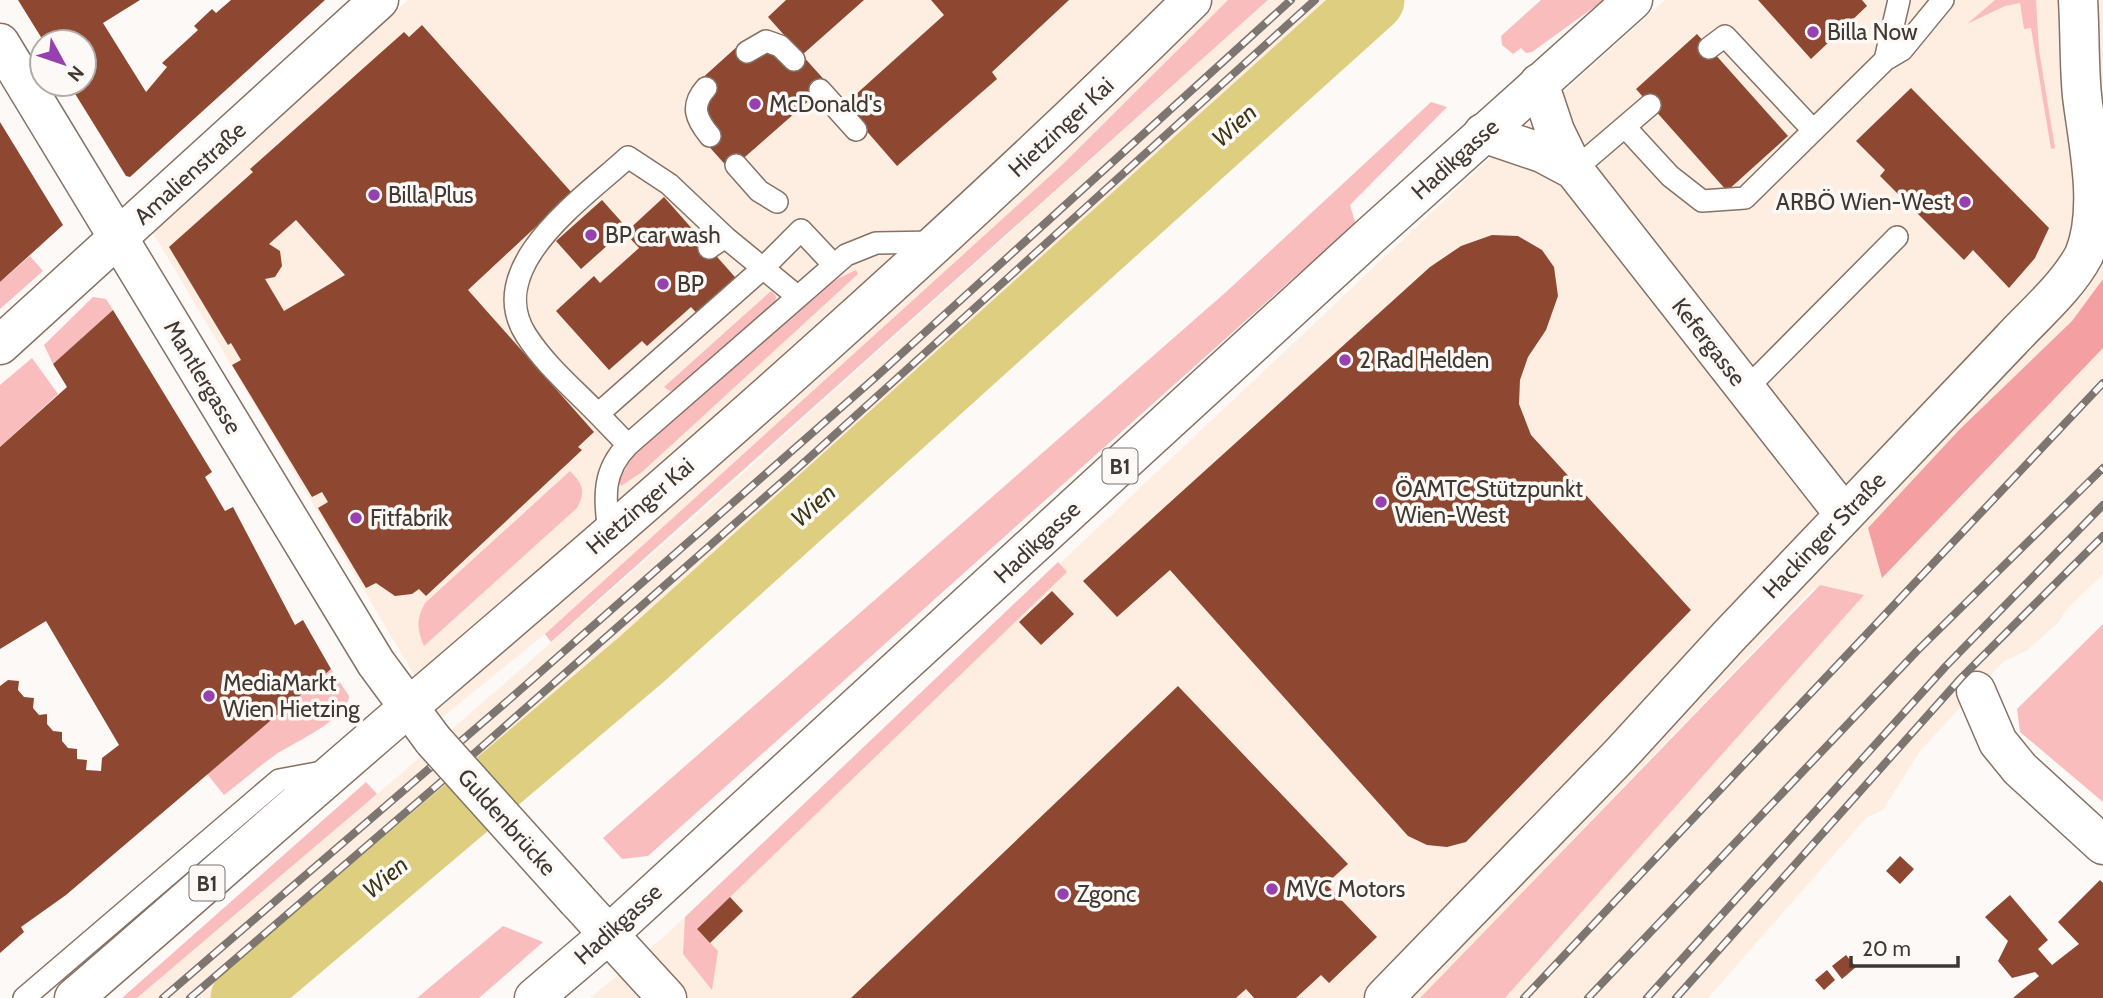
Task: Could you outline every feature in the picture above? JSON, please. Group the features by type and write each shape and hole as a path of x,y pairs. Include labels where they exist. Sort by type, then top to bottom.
{"street":[{"name":"Amalienstraße","path":"0,345 379,0"},
{"name":"Hietzinger Kai","path":"74,998 609,534 938,242 1079,112 1192,0"},
{"name":"Hadikgasse","path":"534,998 609,934 1483,133 1633,0"},
{"name":"Hackinger Straße","path":"1384,998 1619,756 1844,514 2011,340 2084,254 2095,208 2098,177 2082,95 2078,0"},
{"name":"Mantlergasse","path":"0,43 376,663 408,709"},
{"name":"Kefergasse","path":"1539,83 1555,131 1574,170 1844,514"},
{"name":"Kefergasse","path":"1483,133 1542,153 1574,170"},
{"path":"1976,691 1997,743 2020,769 2103,845"},
{"name":"Guldenbrücke","path":"408,709 667,998"}],"lane":[{"path":"1885,60 1899,0"},
{"path":"1625,127 1670,176 1702,201 1721,202 1745,198 1885,60 1902,50 1943,0"},
{"path":"1709,48 1725,36 1813,130"},
{"path":"747,52 766,41 780,46 794,60"},
{"path":"706,88 696,103 695,111 710,136"},
{"path":"820,90 856,130"},
{"path":"1574,170 1650,105"},
{"path":"628,445 545,359 521,324 516,296 528,254 628,157 669,184 717,243 763,268 797,296"},
{"path":"736,164 755,187 777,202"},
{"path":"598,414 677,332 763,268 801,230 833,264"},
{"path":"1746,389 1896,237"},
{"path":"609,534 606,481 611,464 628,445 846,255 876,243 938,242"},
{"path":"24,998 279,780 340,768"}],"shaded area":[{"path":"408,0 1228,0 1063,164 659,533 545,634 440,719 152,231"},
{"path":"1228,0 1268,0 551,642 545,634 1063,164"},
{"path":"1268,0 1339,0 564,692 210,998 137,998 389,784 677,533"},
{"path":"1541,0 1604,0 1532,52 1526,53 1521,48 1513,54 1502,45 1501,36"},
{"path":"1665,0 2103,0 2103,279 2072,321 1959,430 1868,528 1882,577 2103,348 2103,574 2066,610 2058,623 2026,651 2003,662 1967,700 1920,751 1883,810 1866,818 1708,998 1505,998 1863,595 1814,588 1420,998 590,998 665,936 1461,185"},
{"path":"1995,0 2036,0 2039,50 2055,148 2051,149 2031,28 2024,29 2020,3 2005,6 1967,24"},
{"path":"1431,102 1447,107 1350,205 1356,225 1291,280 648,856 622,859 603,838 1226,292"},
{"path":"30,256 43,271 0,309 0,282"},
{"path":"856,270 858,274 642,472 621,486 619,481 632,457 825,285"},
{"path":"2103,279 2103,348 1882,578 1868,528 1959,430 2072,321"},
{"path":"771,291 776,296 775,303 677,389 670,391 664,387"},
{"path":"93,297 106,299 113,310 53,364 44,345"},
{"path":"32,358 58,394 0,447 0,385"},
{"path":"570,471 582,488 582,497 577,508 424,646 418,624 425,603"},
{"path":"1058,562 1067,572 697,929 718,951 712,990 683,954 685,917"},
{"path":"1820,585 1864,595 1505,998 1420,998"},
{"path":"2103,624 2103,802 2020,732 2017,709"},
{"path":"331,669 349,696 340,713 318,730 275,755 224,795 207,774"},
{"path":"366,782 377,794 137,998 122,998"},
{"path":"503,926 543,942 479,998 417,998"}],"building":[{"path":"18,0 140,0 103,23 146,92 167,67 162,63 198,30 194,26 212,9 216,13 231,0 325,0 130,177 126,176 78,98 98,98 98,28 35,28"},
{"name":"McDonald's","path":"786,0 864,0 802,55 828,84 730,170 704,141 709,121 699,81 740,44 752,58 766,52 801,54 768,17"},
{"path":"931,0 1069,0 992,72 997,79 897,166 844,105 944,15"},
{"name":"Billa Now","path":"1758,0 1862,0 1867,6 1811,59"},
{"path":"422,25 572,193 468,290 594,432 578,447 582,450 426,596 419,589 412,594 395,596 376,583 366,588 318,508 328,502 322,492 312,497 232,365 241,360 231,343 228,345 169,247 253,172 250,169 404,32 409,37","holes":["296,220 345,275 284,311 265,279 275,277 282,266 280,251 269,244"]},
{"path":"1697,34 1788,136 1727,191 1636,89"},
{"name":"ARBÖ Wien-West","path":"1911,88 2049,228 2035,258 2009,288 1973,250 1964,260 1880,176 1885,170 1856,141"},
{"path":"0,122 63,225 0,282"},
{"name":"BP","path":"664,197 742,285 703,320 691,307 647,346 642,341 609,370 556,311 594,276 600,283 639,248 625,233"},
{"name":"BP car wash","path":"602,200 627,228 581,269 556,241"},
{"name":"ÖAMTC Stützpunkt Wien-West","path":"1492,235 1518,236 1542,250 1554,267 1558,296 1546,330 1528,357 1520,380 1519,404 1531,435 1691,610 1466,842 1447,847 1427,845 1408,836 1170,570 1117,617 1083,581 1430,267 1461,246"},
{"path":"113,310 212,472 205,477 225,511 233,507 295,625 303,620 331,669 66,895 21,927 24,932 0,953 0,686 8,680 19,681 18,690 24,697 34,698 33,708 39,715 47,714 47,724 53,731 62,732 62,741 68,748 77,749 77,759 87,760 86,770 101,771 102,758 119,745 46,621 0,649 0,447 67,387 53,364"},
{"path":"1052,591 1074,614 1041,645 1019,622"},
{"name":"Zgonc","path":"1178,686 1348,864 1326,884 1377,937 1329,983 1321,975 1296,998 1254,998 1246,989 1236,998 851,998"},
{"path":"1900,856 1914,869 1900,884 1886,871"},
{"path":"2100,880 2103,883 2103,998 2013,998 2039,976 2035,972 2012,978 1998,961 2008,941 1985,917 2010,895 2048,940 2038,949 2052,965 2079,944 2058,922"},
{"path":"730,897 743,911 710,943 697,929"},
{"path":"1846,955 1856,967 1842,979 1832,966"},
{"path":"1827,970 1835,980 1824,990 1815,980"}],"waterway":[{"name":"Wien","path":"242,998 642,659 1373,0"}],"railway":[{"path":"163,998 511,698 877,376 1291,0"},
{"path":"190,998 477,751 799,467 1315,0"},
{"path":"1524,998 2103,383"},
{"path":"1588,998 1917,651 2103,468"},
{"path":"1647,998 1946,666 2103,505"},
{"path":"1676,998 1961,678 2103,536"}],"place":[{"name":"Billa Now","path":"1813,32"},
{"name":"McDonald's","path":"755,104"},
{"name":"Billa Plus","path":"374,195"},
{"name":"ARBÖ Wien-West","path":"1965,202"},
{"name":"BP car wash","path":"591,235"},
{"name":"BP","path":"663,284"},
{"name":"2 Rad Helden","path":"1345,360"},
{"name":"ÖAMTC Stützpunkt Wien-West","path":"1381,502"},
{"name":"Fitfabrik","path":"356,518"},
{"name":"MediaMarkt Wien Hietzing","path":"209,696"},
{"name":"MVC Motors","path":"1272,889"},
{"name":"Zgonc","path":"1063,894"}]}
